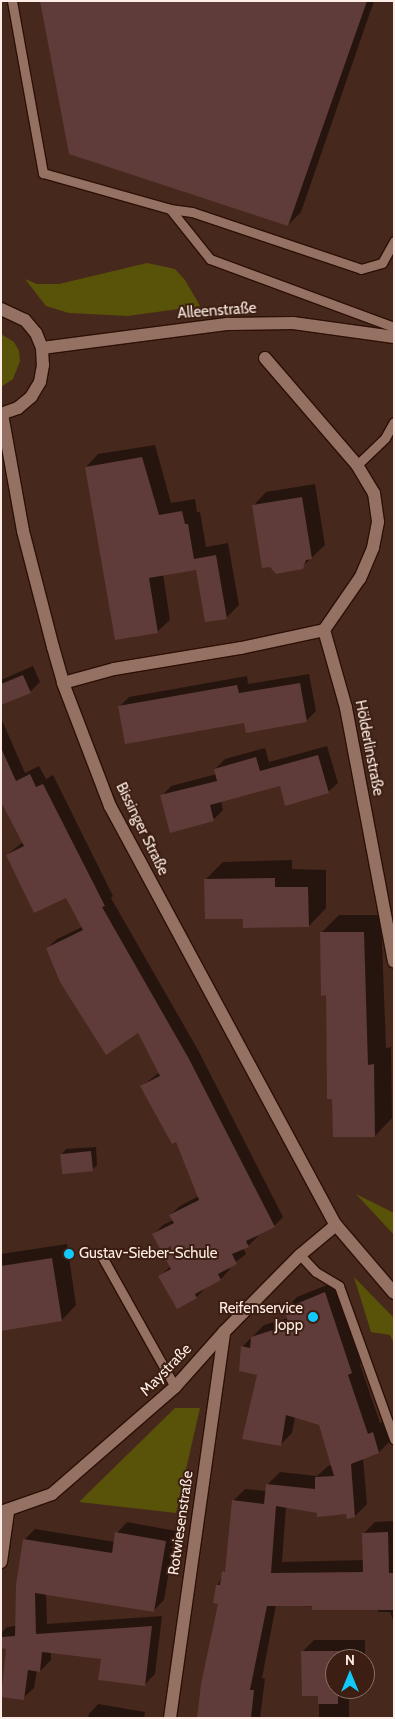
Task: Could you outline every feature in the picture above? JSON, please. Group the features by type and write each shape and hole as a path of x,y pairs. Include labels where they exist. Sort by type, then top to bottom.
{"street":[{"path":"1,309 25,320 36,333 42,348 43,365 40,382 24,402 18,408 2,414"},
{"name":"Alleenstraße","path":"42,348 228,324 293,323 394,338"},
{"path":"63,683 114,669 241,648 324,630 360,578 373,548 378,522 374,493 357,465 265,358"},
{"name":"Bissinger Straße","path":"2,414 23,531 63,683 110,806 336,1225 394,1293"},
{"name":"Hölderlinstraße","path":"324,630 346,708 394,962"},
{"name":"Maystraße","path":"5,1512 52,1494 175,1387 224,1332 300,1255 336,1225"},
{"name":"Rotwiesenstraße","path":"170,1718 224,1332"},
{"path":"1,1562 5,1512"}],"lane":[{"path":"12,1 43,173 170,210 192,212 362,269 382,263 394,241"},
{"path":"170,210 210,259 394,327"},
{"path":"357,465 385,438 394,422"},
{"path":"100,1255 175,1387"},
{"path":"300,1255 316,1272 339,1286 394,1439"}],"shaded area":[{"path":"147,263 175,269 185,280 200,306 128,316 69,313 46,306 25,279 37,284 59,284"},
{"path":"1,334 14,342 19,351 20,361 13,379 1,387"},
{"path":"356,1194 394,1213 394,1235"},
{"path":"354,1277 394,1318 394,1344 390,1335 371,1332"},
{"path":"175,1408 200,1408 176,1513 79,1502"}],"building":[{"path":"40,1 367,1 288,226 69,154"},
{"path":"142,457 159,515 182,511 185,524 188,524 194,559 216,555 227,619 205,622 196,570 149,578 158,633 115,640 85,467"},
{"path":"302,497 312,559 306,560 303,569 276,574 270,567 262,568 252,505"},
{"path":"23,675 31,693 1,705 1,684"},
{"path":"300,683 307,722 246,733 244,723 125,744 118,706 237,685 239,693"},
{"path":"1,748 16,781 30,774 36,787 43,784 105,906 102,907 189,1059 275,1227 246,1241 249,1247 232,1254 237,1264 218,1274 221,1280 195,1294 197,1298 177,1309 158,1276 171,1269 152,1234 174,1223 169,1215 199,1200 176,1142 172,1144 140,1086 160,1076 138,1033 106,1055 60,982 46,948 83,930 66,898 34,913 6,855 24,846 1,802"},
{"path":"318,755 329,793 285,806 280,786 210,805 214,821 170,833 160,795 217,781 214,769 256,757 260,771"},
{"path":"275,878 275,887 308,887 309,927 243,928 243,919 205,919 204,879"},
{"path":"320,932 364,932 368,1065 374,1064 375,1137 333,1137 332,1099 327,1099 326,995 321,996"},
{"path":"91,1151 93,1171 62,1174 60,1154"},
{"path":"52,1258 62,1321 1,1331 1,1266"},
{"path":"325,1292 352,1373 348,1375 368,1434 373,1432 379,1453 351,1464 355,1517 347,1519 346,1514 317,1517 317,1513 276,1506 271,1573 363,1572 362,1533 388,1532 389,1573 394,1573 394,1610 312,1610 312,1606 267,1606 250,1690 254,1690 251,1718 197,1718 201,1684 218,1604 213,1603 216,1585 220,1585 222,1571 225,1572 232,1500 264,1504 266,1484 315,1489 315,1477 334,1476 319,1425 286,1415 281,1446 242,1439 257,1375 239,1371 241,1346 250,1348 251,1337 289,1325 284,1309"},
{"path":"115,1532 166,1541 154,1612 35,1593 36,1634 152,1626 145,1686 98,1680 101,1659 42,1652 40,1672 28,1670 24,1700 1,1697 6,1649 1,1648 1,1637 15,1636 16,1585 23,1539 112,1553"},
{"path":"301,1651 325,1651 325,1699 338,1699 338,1704 318,1704 318,1696 302,1696"}],"place":[{"name":"Gustav-Sieber-Schule","path":"69,1254"},
{"name":"Reifenservice Jopp","path":"313,1317"}]}
